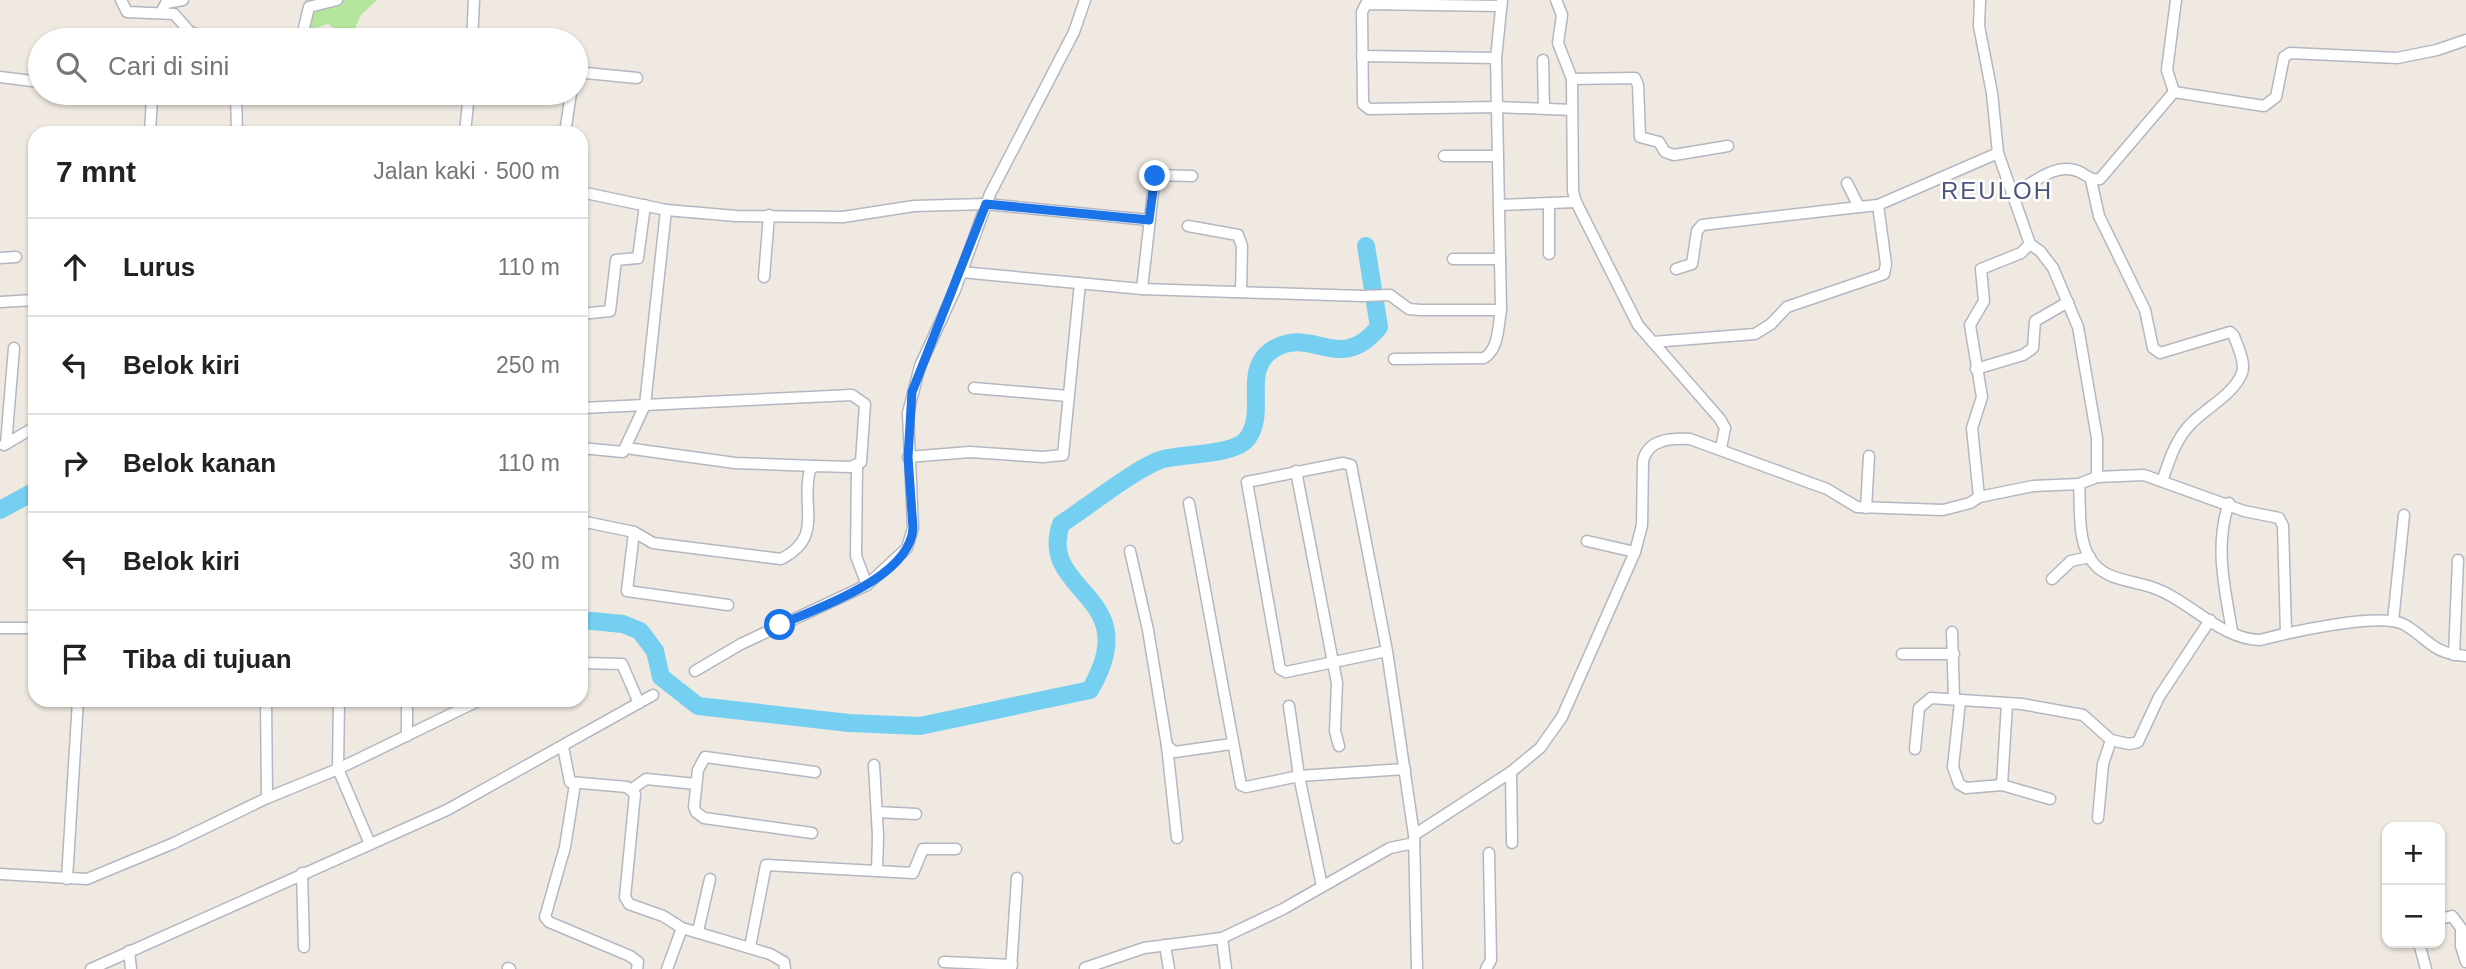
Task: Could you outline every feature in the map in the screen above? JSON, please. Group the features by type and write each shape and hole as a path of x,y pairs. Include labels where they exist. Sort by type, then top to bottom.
{"street":[{"path":"121,0 127,12 174,14 186,28"},
{"path":"161,12 166,3 183,0"},
{"path":"304,28 309,7 337,0"},
{"path":"473,28 474,0"},
{"path":"695,671 760,634 867,585 907,548 912,538 908,457 912,392 986,204 1074,32 1085,0"},
{"path":"1556,0 1562,15 1558,43 1572,79 1573,191 1576,202 1638,325 1720,419 1725,428 1721,448"},
{"path":"1980,0 1979,26 1992,93 1998,153 2030,244 2040,251 2053,268 2084,350 2086,389 2097,438 2097,477"},
{"path":"2174,92 2167,71 2176,0"},
{"path":"1394,359 1484,358 1491,354 1496,342 1501,310 1500,205 1498,156 1497,107 1496,58 1501,3 1366,4 1362,12 1362,95 1365,107 1497,107 1572,110"},
{"path":"2011,196 2049,173 2065,169 2074,170 2091,180 2100,179 2174,92 2180,90 2264,106 2276,97 2284,57 2290,52 2397,58 2437,51 2466,40"},
{"path":"1362,56 1496,58"},
{"path":"1543,60 1544,108"},
{"path":"588,74 637,78"},
{"path":"0,77 28,80"},
{"path":"1572,79 1634,78 1638,85 1640,137 1659,142 1665,152 1674,155 1728,146"},
{"path":"150,126 152,105"},
{"path":"236,105 237,126"},
{"path":"466,126 468,105"},
{"path":"566,126 569,105"},
{"path":"1676,269 1692,264 1698,231 1702,225 1878,205 1998,153"},
{"path":"1444,156 1498,156"},
{"path":"1142,289 1156,174 1192,176"},
{"path":"2091,180 2099,216 2145,310 2156,352 2176,350 2230,332 2241,358 2242,373 2219,400 2188,427 2172,451 2162,481"},
{"path":"1847,183 1852,198 1859,207"},
{"path":"588,193 666,209 736,216 844,217 914,206 986,204 1149,220"},
{"path":"1500,205 1576,202"},
{"path":"588,313 610,311 616,260 638,258 645,205"},
{"path":"1549,205 1549,254"},
{"path":"1653,342 1755,334 1771,324 1787,307 1884,274 1886,264 1878,205"},
{"path":"588,449 619,453 626,448 645,405 666,209"},
{"path":"764,277 769,215"},
{"path":"1188,226 1238,235 1242,246 1241,292"},
{"path":"1979,497 1972,428 1982,397 1970,324 1984,301 1981,270 2021,253 2030,244"},
{"path":"0,258 16,257"},
{"path":"1453,259 1500,259"},
{"path":"961,272 1142,289 1370,296 1385,294 1394,296 1409,309 1501,310"},
{"path":"908,457 970,452 1058,458 1065,449 1080,283"},
{"path":"0,302 28,300"},
{"path":"1976,369 2023,355 2034,348 2035,321 2068,302"},
{"path":"3,445 14,348"},
{"path":"974,388 1068,397"},
{"path":"588,408 856,396 865,404 863,457 858,466 856,556 867,585"},
{"path":"3,445 28,431"},
{"path":"1084,969 1144,948 1222,938 1390,848 1414,839 1511,772 1540,748 1562,717 1635,552 1642,525 1645,453 1670,438 1690,439 1721,448 1827,489 1853,506 1866,508 1943,510 1970,503 1979,497 2033,486 2079,484 2097,477 2144,475 2282,520 2286,633"},
{"path":"626,448 735,463 858,466"},
{"path":"1866,508 1870,456"},
{"path":"1387,651 1286,672 1279,664 1246,484 1253,479 1296,471 1343,463 1351,465 1387,651 1405,769 1414,839 1417,969"},
{"path":"588,523 634,532 653,543 781,559 793,553 807,537 808,477 815,466"},
{"path":"1296,471 1338,692 1335,714 1339,746"},
{"path":"2079,484 2082,533 2090,557 2105,573 2164,592 2210,620 2251,640 2325,625 2393,621 2406,625 2430,647 2466,656"},
{"path":"1188,503 1231,744 1242,786 1298,776 1405,769"},
{"path":"2229,503 2222,528 2222,566 2232,631"},
{"path":"2393,621 2404,515"},
{"path":"634,532 627,591 728,604"},
{"path":"1587,541 1635,552"},
{"path":"1130,551 1148,630 1167,746 1177,838"},
{"path":"2052,579 2071,561 2090,557"},
{"path":"2454,655 2458,560"},
{"path":"1915,749 1918,717 1923,702 1931,698 2007,704 2083,715 2111,740 2129,744 2142,739 2159,697 2210,620"},
{"path":"0,628 28,628"},
{"path":"1952,632 1957,700 1954,777 1966,788 2002,785 2050,799"},
{"path":"1902,654 1954,654"},
{"path":"588,663 620,663 639,704"},
{"path":"91,969 447,810 653,695"},
{"path":"2002,785 2007,704"},
{"path":"1289,706 1298,776 1322,886"},
{"path":"67,879 78,707"},
{"path":"266,707 267,798"},
{"path":"339,707 338,769 370,844"},
{"path":"407,707 407,736"},
{"path":"0,874 87,879 174,844 267,798 338,769 466,707"},
{"path":"2098,818 2103,764 2111,740"},
{"path":"1167,746 1175,752 1231,744"},
{"path":"563,747 568,779 575,784 632,789 646,779 696,784"},
{"path":"812,833 699,816 694,807 696,784 705,757 815,772"},
{"path":"874,765 877,871"},
{"path":"1511,772 1512,844"},
{"path":"575,784 565,847 547,906 546,920 630,956 638,962 637,969"},
{"path":"632,789 635,800 626,901 663,916 682,928 750,947 784,962 785,969"},
{"path":"877,812 916,814"},
{"path":"750,947 766,865 913,873 923,849 956,849"},
{"path":"1486,969 1491,961 1489,853"},
{"path":"302,873 304,947"},
{"path":"944,962 1012,967 1017,878"},
{"path":"698,931 710,879"},
{"path":"2445,918 2452,916 2464,927 2461,946 2466,962"},
{"path":"667,969 682,928"},
{"path":"1222,938 1226,969"},
{"path":"1165,946 1169,969"},
{"path":"2420,948 2426,969"},
{"path":"129,951 131,969"}],"green space":[{"path":"305,0 377,0 360,16 356,28 334,28 328,24 316,28 298,28"}],"waterway":[{"path":"588,621 623,624 640,631 655,651 661,677 698,706 849,723 920,726 1090,690 1104,658 1106,633 1100,613 1063,566 1058,547 1061,524 1124,480 1160,460 1231,448 1247,439 1255,417 1258,369 1272,350 1300,342 1338,349 1351,348 1365,341 1379,327 1366,246"},
{"path":"0,510 28,495"}],"district":[{"name":"REULOH","path":"1997,191"}],"route":[{"path":"780,625 867,585 896,560 910,543 913,528 908,412 912,392 920,366 955,290 986,204 1149,220 1155,176"}]}
